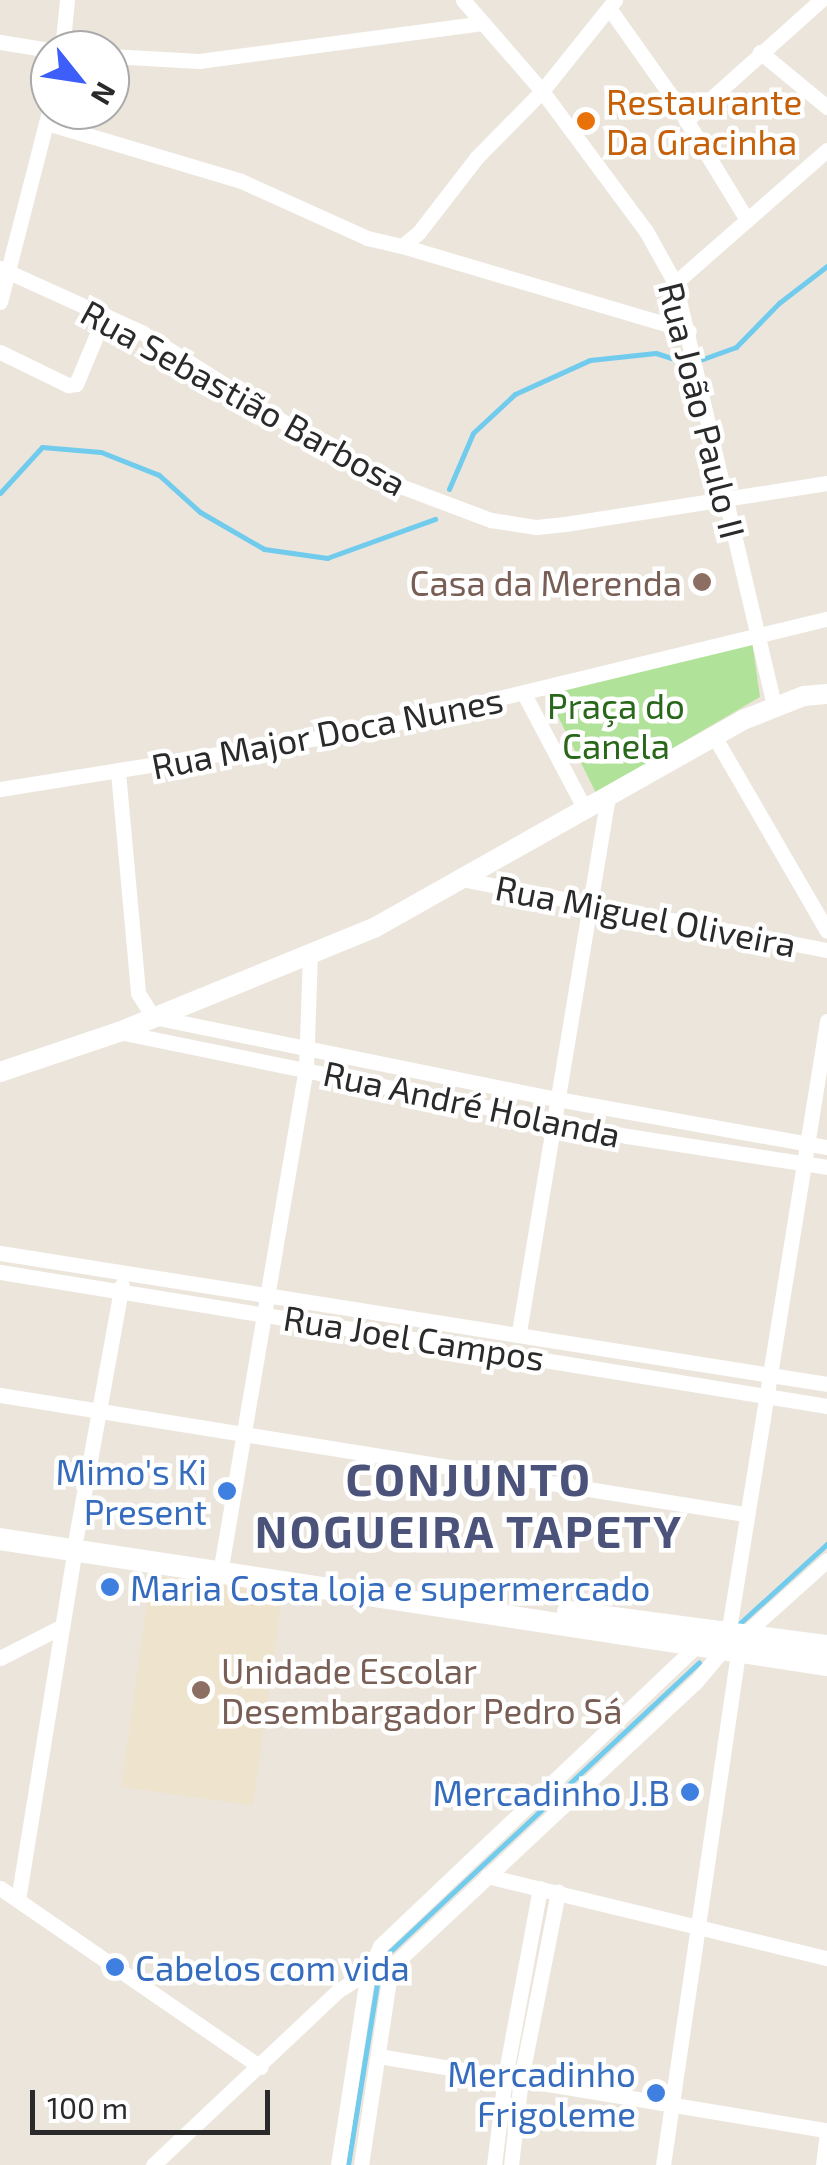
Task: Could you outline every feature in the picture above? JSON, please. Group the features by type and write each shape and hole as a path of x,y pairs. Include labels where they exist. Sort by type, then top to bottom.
{"main road":[{"path":"0,1523 76,1543 722,1643 827,1665"},
{"path":"0,1539 76,1543"},
{"path":"722,1643 827,1646"}],"street":[{"path":"64,30 67,0"},
{"name":"Rua João Paulo II","path":"463,0 542,91 646,231 675,283 691,338 774,706"},
{"path":"686,121 821,0"},
{"path":"402,246 419,232 477,157 542,91 612,4 748,220"},
{"path":"130,57 216,60 482,24"},
{"path":"0,42 30,47"},
{"path":"760,52 827,107"},
{"path":"0,302 3,270 44,130"},
{"path":"92,130 241,181 368,238 691,338"},
{"path":"675,283 827,150"},
{"name":"Rua Sebastião Barbosa","path":"3,270 143,333 363,472 490,520 525,526 565,524 827,483"},
{"path":"0,352 68,384 76,384 104,315"},
{"name":"Rua Major Doca Nunes","path":"0,789 367,730 827,618"},
{"path":"524,694 585,809"},
{"path":"0,1072 119,1032 374,928 466,880 714,736 774,706 827,694"},
{"path":"714,736 827,931"},
{"path":"118,772 138,993 152,1017"},
{"path":"518,1332 608,796"},
{"name":"Rua Miguel Oliveira","path":"466,880 589,907 827,950"},
{"path":"220,1566 306,1068 310,954"},
{"name":"Rua André Holanda","path":"152,1017 558,1099 827,1147"},
{"path":"663,2165 696,1926 722,1643 827,1021"},
{"name":"Rua André Holanda","path":"119,1032 554,1121 827,1167"},
{"name":"Rua Joel Campos","path":"0,1253 518,1332 827,1384"},
{"path":"18,1900 59,1628 125,1271"},
{"name":"Rua Joel Campos","path":"0,1272 827,1406"},
{"path":"0,1395 744,1514"},
{"path":"338,2165 368,1972 380,1946 722,1643 827,1560"},
{"path":"0,1658 59,1628"},
{"path":"154,2165 329,1999 368,1972 390,1967 695,1682 722,1643"},
{"path":"487,1876 827,1958"},
{"path":"0,1888 260,2067"},
{"path":"511,2165 513,2078 540,1888"},
{"path":"494,2165 558,1892"},
{"path":"361,2165 390,1967"},
{"path":"378,2056 827,2131 822,2165"}],"shaded area":[{"name":"Unidade Escolar Desembargador Pedro Sá","path":"151,1575 283,1594 253,1805 121,1787"}],"green space":[{"name":"Praça do Canela","path":"752,641 760,697 596,793 547,694"}],"waterway":[{"path":"449,489 473,433 515,394 590,360 656,353 689,364 736,347 779,303 827,266"},
{"path":"0,493 42,447 101,452 159,475 200,512 264,549 327,558 435,519"},
{"path":"739,1624 827,1544"},
{"path":"382,1959 699,1662"},
{"path":"348,2165 377,1984"}],"place":[{"name":"Restaurante Da Gracinha","path":"586,121"},
{"name":"Casa da Merenda","path":"702,582"},
{"name":"Mimo's Ki Present","path":"227,1491"},
{"name":"Maria Costa loja e supermercado","path":"110,1587"},
{"name":"Unidade Escolar Desembargador Pedro Sá","path":"201,1690"},
{"name":"Mercadinho J.B","path":"690,1792"},
{"name":"Cabelos com vida","path":"115,1967"},
{"name":"Mercadinho Frigoleme","path":"656,2093"}],"district":[{"name":"CONJUNTO NOGUEIRA TAPETY","path":"469,1505"}]}
